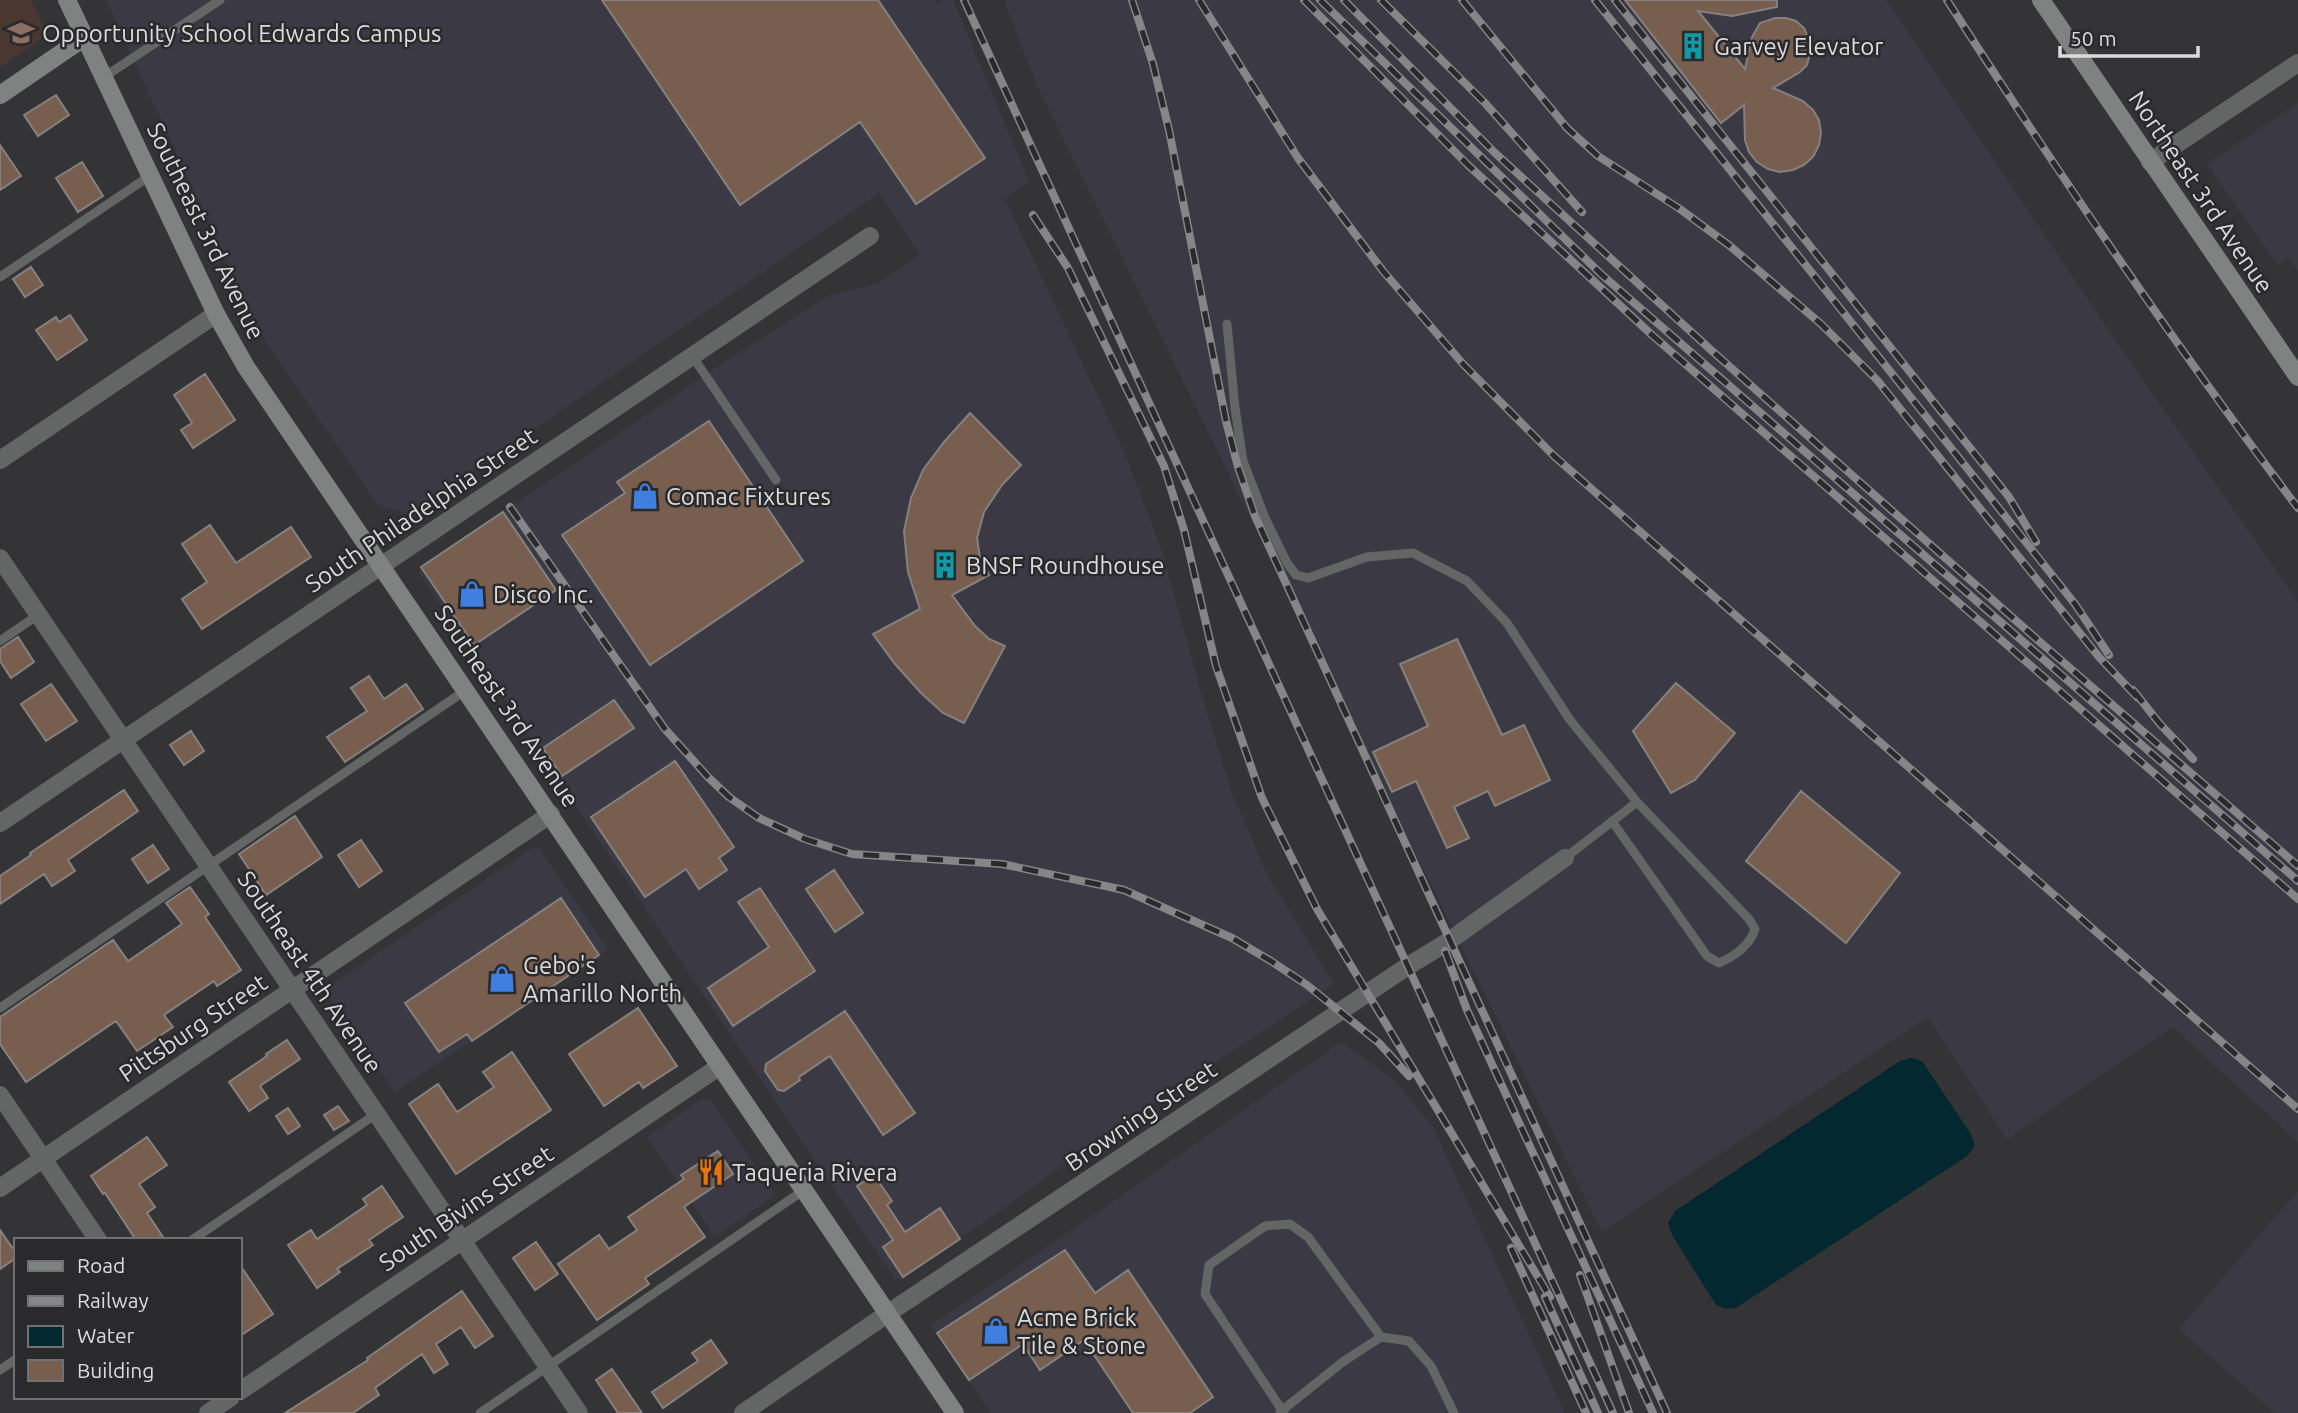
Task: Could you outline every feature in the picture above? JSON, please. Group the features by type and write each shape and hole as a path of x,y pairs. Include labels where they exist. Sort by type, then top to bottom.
{"main road":[{"name":"Southeast 3rd Avenue","path":"67,0 216,314 246,366 954,1413"},
{"name":"Northeast 3rd Avenue","path":"2041,0 2298,377"},
{"path":"0,95 85,37"}],"street":[{"path":"2150,162 2298,63"},
{"name":"South Philadelphia Street","path":"0,823 870,236"},
{"path":"0,460 216,314"},
{"name":"Southeast 4th Avenue","path":"0,558 579,1413"},
{"name":"Pittsburg Street","path":"0,1188 551,814"},
{"name":"Browning Street","path":"743,1413 887,1314 1449,941 1565,858"},
{"name":"South Bivins Street","path":"242,1390 720,1066"},
{"path":"0,1095 97,1238"},
{"path":"209,1408 227,1399"}],"lane":[{"path":"104,77 220,0"},
{"path":"0,277 150,175"},
{"path":"1227,324 1243,461 1265,518 1287,563 1296,575 1308,578 1367,557 1413,553 1467,581 1507,623 1570,720 1637,802 1749,919 1755,929 1751,940 1730,958 1719,963 1707,956 1612,821"},
{"path":"693,357 776,480"},
{"path":"0,641 38,615"},
{"path":"0,1008 466,690"},
{"path":"1565,858 1637,802"},
{"path":"195,1238 376,1114"},
{"path":"480,1413 804,1190"},
{"path":"1381,1337 1308,1237 1290,1224 1265,1226 1209,1265 1205,1294 1281,1412 1344,1361 1381,1337 1409,1341 1431,1366 1454,1413"}],"shaded area":[{"name":"Opportunity School Edwards Campus","path":"0,0 31,0 44,27 41,39 0,67"},
{"path":"106,0 935,0 938,4 953,0 1029,181 1005,199 1125,454 1162,551 1233,796 1268,876 1334,984 1095,1142 903,1277 895,1279 419,573 421,567 729,359 830,295 876,284 920,254 879,193 410,514 379,506 267,344"},
{"path":"1004,0 1886,0 2124,353 2298,602 2298,1142 2173,1027 2007,1139 1928,1017 1602,1232 1035,81"},
{"path":"2298,103 2298,271 2288,257 2277,264 2207,164"},
{"path":"539,848 608,950 395,1092 324,990 530,849"},
{"path":"1341,1042 1393,1079 1433,1127 1565,1413 991,1413 931,1325"},
{"path":"702,1098 712,1102 775,1195 715,1237 647,1137"},
{"path":"2298,1191 2298,1413 2275,1413 2179,1329"}],"water":[{"path":"1911,1058 1922,1061 1971,1134 1975,1146 1967,1156 1736,1308 1725,1309 1716,1305 1672,1235 1668,1223 1675,1211 1900,1061"}],"building":[{"path":"602,0 878,0 985,158 916,204 860,122 740,205"},
{"path":"1625,0 1777,0 1777,7 1732,16 1698,11 1745,69 1752,37 1760,23 1786,18 1796,21 1804,28 1812,46 1807,65 1773,88 1803,101 1819,120 1821,133 1813,157 1793,170 1780,172 1757,162 1749,152 1745,140 1744,105 1721,123"},
{"path":"56,95 69,115 38,136 24,115"},
{"path":"0,145 21,176 0,190"},
{"path":"82,162 103,196 78,212 56,178"},
{"path":"31,267 43,285 25,297 13,279"},
{"path":"70,315 87,340 57,360 36,330 56,317 59,322"},
{"path":"205,374 235,420 193,448 181,430 192,423 174,395"},
{"name":"BNSF Roundhouse","path":"970,413 1021,465 1002,485 984,512 977,538 980,558 989,575 952,595 975,626 989,639 1005,646 964,723 943,713 921,693 873,634 920,609 908,572 904,531 911,498 923,470"},
{"path":"709,421 803,561 650,665 562,535 625,493 617,482"},
{"path":"503,512 556,590 474,645 421,567"},
{"path":"210,525 236,563 291,527 311,557 202,629 182,599 207,582 182,544"},
{"path":"18,637 34,662 11,678 0,661 0,649"},
{"path":"1457,639 1502,735 1524,725 1550,780 1495,806 1488,791 1454,807 1469,838 1447,848 1416,781 1392,792 1373,752 1428,726 1400,664"},
{"path":"369,676 384,699 406,684 423,709 345,762 327,737 367,711 351,688"},
{"path":"1676,683 1735,733 1695,780 1671,793 1633,731"},
{"path":"51,684 77,721 46,741 21,704"},
{"path":"614,700 634,728 562,776 543,748"},
{"path":"191,731 204,751 184,765 170,745"},
{"path":"675,761 734,847 719,858 727,870 699,889 686,869 645,897 591,817"},
{"path":"124,790 138,811 68,860 75,871 52,886 44,874 0,904 0,876"},
{"path":"1801,791 1900,873 1846,943 1746,861"},
{"path":"295,816 322,857 266,895 239,854"},
{"path":"361,840 382,871 359,887 338,855"},
{"path":"153,845 169,869 148,883 132,859"},
{"path":"834,870 863,913 835,932 806,889"},
{"path":"190,887 209,914 205,917 241,970 217,986 214,981 164,1015 173,1027 137,1051 116,1021 26,1082 0,1044 0,1017 113,940 128,961 182,924 166,903"},
{"path":"760,888 815,971 733,1026 708,988 769,947 738,902"},
{"name":"Gebo's Amarillo North","path":"561,898 599,955 472,1041 467,1034 439,1052 405,1003"},
{"path":"638,1008 677,1066 643,1088 639,1082 604,1106 569,1054"},
{"path":"845,1011 915,1113 883,1135 830,1056 784,1091 778,1090 765,1071 766,1064"},
{"path":"287,1040 300,1059 260,1086 268,1098 249,1111 229,1082"},
{"path":"512,1052 551,1110 456,1174 409,1104 438,1084 457,1112 494,1087 483,1072"},
{"path":"338,1106 349,1121 334,1130 324,1115"},
{"path":"288,1108 300,1126 288,1134 276,1116"},
{"path":"147,1137 167,1165 139,1184 155,1207 147,1213 164,1238 135,1238 91,1176"},
{"path":"718,1151 733,1174 684,1207 705,1237 645,1278 649,1284 597,1320 558,1264 599,1235 609,1249 637,1230 628,1217 684,1179 681,1175"},
{"path":"874,1175 892,1201 887,1205 905,1232 940,1208 960,1239 903,1277 883,1247 893,1240 857,1186"},
{"path":"382,1186 403,1217 369,1240 373,1245 337,1269 340,1272 317,1288 288,1245 311,1230 317,1239 367,1205 363,1199"},
{"path":"0,1230 14,1250 14,1259 0,1269"},
{"path":"536,1242 558,1274 535,1290 513,1258"},
{"path":"1065,1250 1095,1293 1128,1270 1213,1397 1190,1413 1133,1413 1084,1340 1040,1370 1023,1344 969,1380 937,1333"},
{"path":"242,1268 273,1314 242,1335"},
{"path":"462,1291 493,1336 475,1348 461,1327 436,1344 448,1364 434,1373 422,1354 375,1388 379,1395 353,1413 285,1413 368,1360 367,1358"},
{"path":"711,1340 727,1363 663,1408 652,1392 698,1361 692,1353"},
{"path":"612,1369 642,1413 618,1413 596,1380"}],"railway":[{"path":"964,0 1613,1413"},
{"path":"1132,0 1153,64 1169,130 1226,421 1255,516 1667,1413"},
{"path":"1199,0 1298,158 1383,271 1463,364 1554,456 2298,1109"},
{"path":"1304,0 1468,165 1652,335 2298,899"},
{"path":"1320,0 1601,274 2298,881"},
{"path":"1344,0 1494,152 1711,350 2298,866"},
{"path":"1381,0 1485,103 1582,212"},
{"path":"1462,0 1567,128 1598,156 1680,209 1730,246 1821,324 1877,380 2099,657 2138,698"},
{"path":"1595,0 2075,604 2109,655"},
{"path":"1615,0 2009,497 2036,542"},
{"path":"1947,0 2118,257 2206,384 2298,508"},
{"path":"1033,215 1068,268 1164,466 1184,530 1216,666 1262,798 1317,909 1550,1297"},
{"path":"510,507 665,729 729,797 759,818 805,839 852,854 1002,864 1124,890 1232,938 1271,961 1307,985 1379,1043 1409,1076"},
{"path":"2133,690 2193,759"},
{"path":"1445,951 1467,1010 1653,1413"},
{"path":"1511,1248 1586,1413"},
{"path":"1580,1275 1629,1413"},
{"path":"1545,1297 1598,1413"}],"place":[{"name":"Opportunity School Edwards Campus","path":"21,33"},
{"name":"Garvey Elevator","path":"1693,46"},
{"name":"Comac Fixtures","path":"645,496"},
{"name":"BNSF Roundhouse","path":"945,565"},
{"name":"Disco Inc.","path":"472,594"},
{"name":"Gebo's Amarillo North","path":"502,979"},
{"name":"Taqueria Rivera","path":"711,1172"},
{"name":"Acme Brick Tile & Stone","path":"996,1331"}]}
